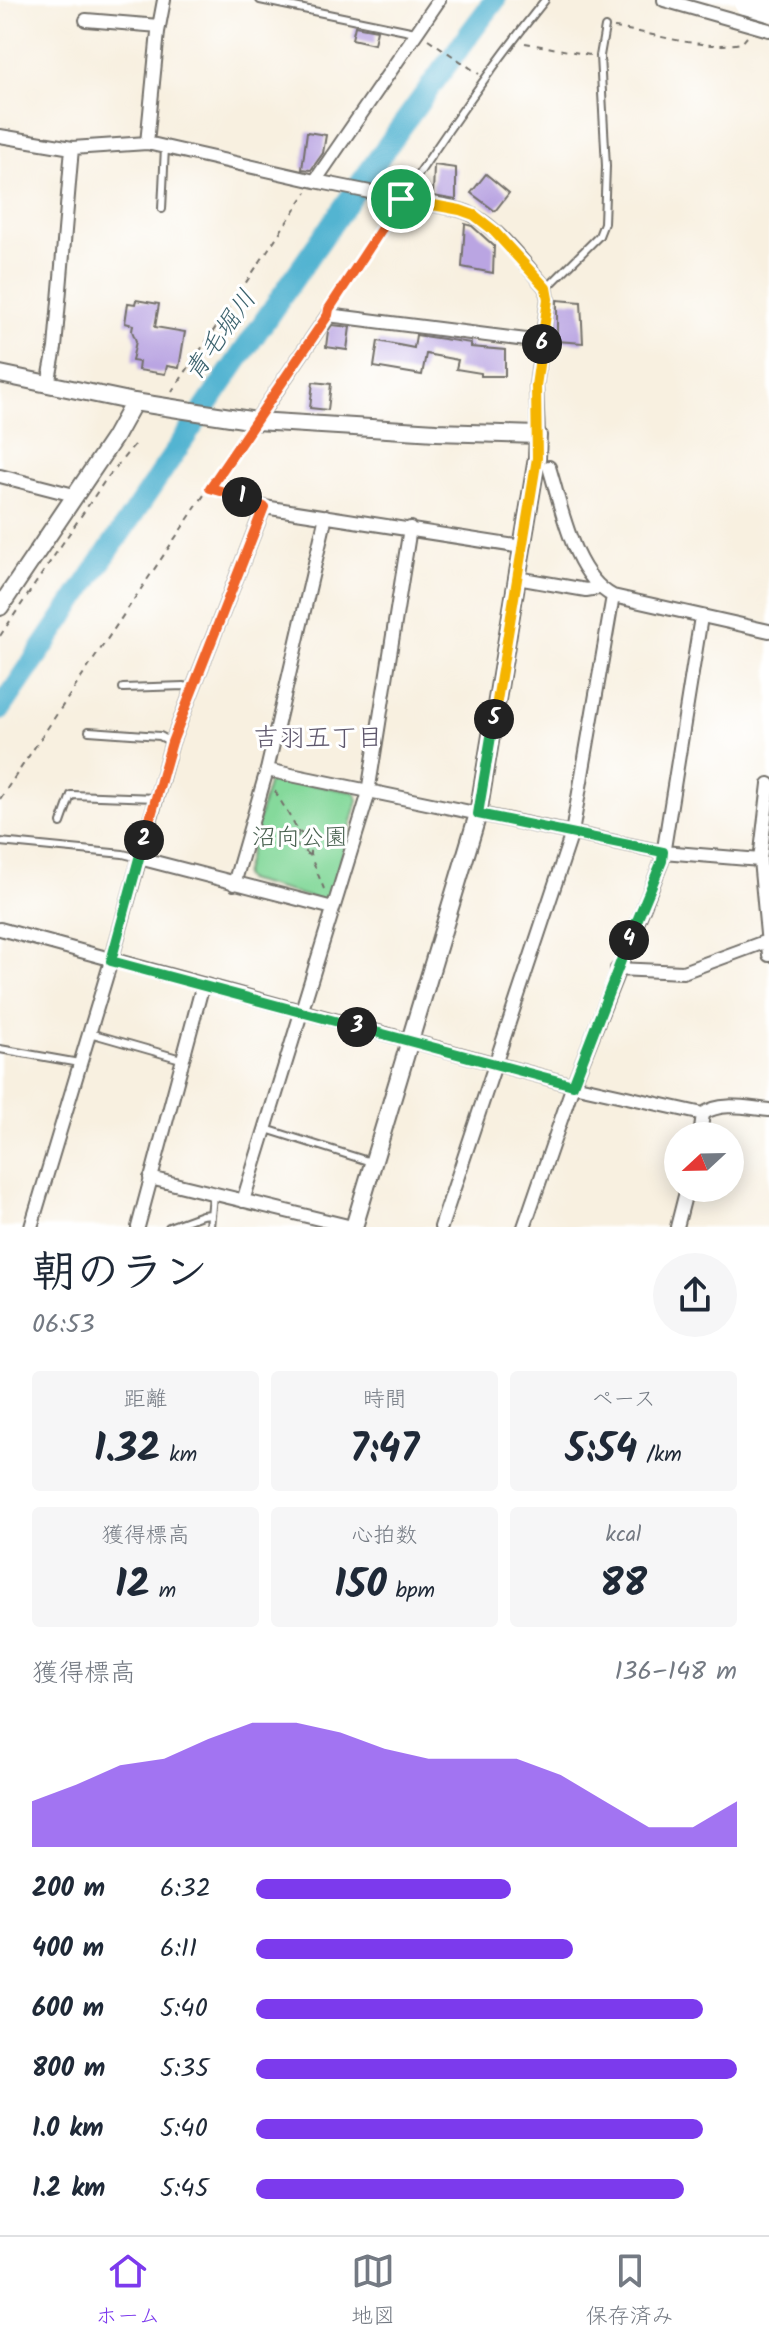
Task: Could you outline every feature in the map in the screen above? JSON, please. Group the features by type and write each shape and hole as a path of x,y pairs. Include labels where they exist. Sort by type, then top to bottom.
{"highway":[{"path":"752,1 769,10"}],"street":[{"path":"147,143 164,0"},
{"path":"315,183 439,0"},
{"path":"664,0 769,30"},
{"path":"86,20 159,26"},
{"path":"0,136 72,148 147,143 315,183 460,210 474,215 492,229 546,288 548,299 536,386 537,458 478,814 353,1227 150,1178"},
{"path":"48,385 55,348 72,148"},
{"path":"250,420 328,315 542,342"},
{"path":"0,374 134,402 169,401 250,420 421,432 538,435"},
{"path":"0,607 114,438 134,402"},
{"path":"549,467 572,542 598,588 613,596 769,631"},
{"path":"0,476 74,495"},
{"path":"31,1227 111,961 172,742 264,507 522,547"},
{"path":"234,884 267,770 326,516"},
{"path":"243,1201 368,790 410,528"},
{"path":"517,578 586,590 598,588"},
{"path":"456,1227 442,1226 572,833 613,596"},
{"path":"524,1227 573,1085 662,861 701,617"},
{"path":"267,770 663,852 760,860"},
{"path":"769,784 760,860 769,955"},
{"path":"139,858 333,908"},
{"path":"0,929 573,1085 703,1114"},
{"path":"617,969 683,972 767,941"},
{"path":"138,1227 203,984"},
{"path":"702,1122 703,1114 710,1108 769,1110"},
{"path":"677,1227 683,1202"}],"lane":[{"path":"260,0 418,33"},
{"path":"328,315 399,199 460,110 545,0"},
{"path":"751,25 752,1"},
{"path":"546,288 599,236 604,223 606,166 600,56 605,27"},
{"path":"162,209 165,147"},
{"path":"250,420 210,488 264,507"},
{"path":"123,688 184,686 192,690"},
{"path":"89,731 160,736 172,742"},
{"path":"61,823 71,795 156,798"},
{"path":"0,842 139,858"},
{"path":"90,1033 185,1060"},
{"path":"0,1049 80,1063"},
{"path":"266,1129 374,1163"},
{"path":"210,1227 213,1194"},
{"path":"169,1227 211,1214"}],"path":[{"path":"620,29 701,45 731,45 742,43 751,25"},
{"path":"418,33 480,75"},
{"path":"512,40 600,56"},
{"path":"169,401 315,183"},
{"path":"0,636 104,482 134,445"},
{"path":"0,799 210,488"},
{"path":"267,770 298,831 310,840 310,855 333,908"},
{"path":"298,831 297,846 310,855"}],"green space":[{"name":"沼向公園","path":"274,778 355,792 358,800 331,897 324,901 246,880 243,876 269,780"}],"building":[{"path":"355,26 377,30 374,44 352,39"},
{"path":"307,132 326,135 323,153 311,170 302,169"},
{"path":"434,165 456,168 456,200 433,196"},
{"path":"486,174 509,193 495,211 471,193"},
{"path":"465,224 472,226 494,246 493,273 462,267"},
{"path":"136,300 159,304 155,327 185,332 179,368 167,366 165,374 138,370 139,362 132,361 136,341 133,325 125,323 128,303 135,304"},
{"path":"557,300 581,302 583,343 557,341"},
{"path":"332,325 350,327 347,350 326,347"},
{"path":"416,335 471,343 471,347 505,350 505,376 481,376 481,373 456,369 458,360 426,354 422,375 374,367 378,341 414,348"},
{"path":"313,382 331,384 328,410 310,408"}],"waterway":[{"name":"青毛堀川","path":"0,710 367,174 495,0"}],"district":[{"name":"吉羽五丁目","path":"318,739"}],"route":[{"path":"401,199 474,215 492,229 546,288 548,299 536,386 537,458 478,814 663,852 573,1085 111,961 172,742 264,507 210,488 328,315 401,199"}]}
